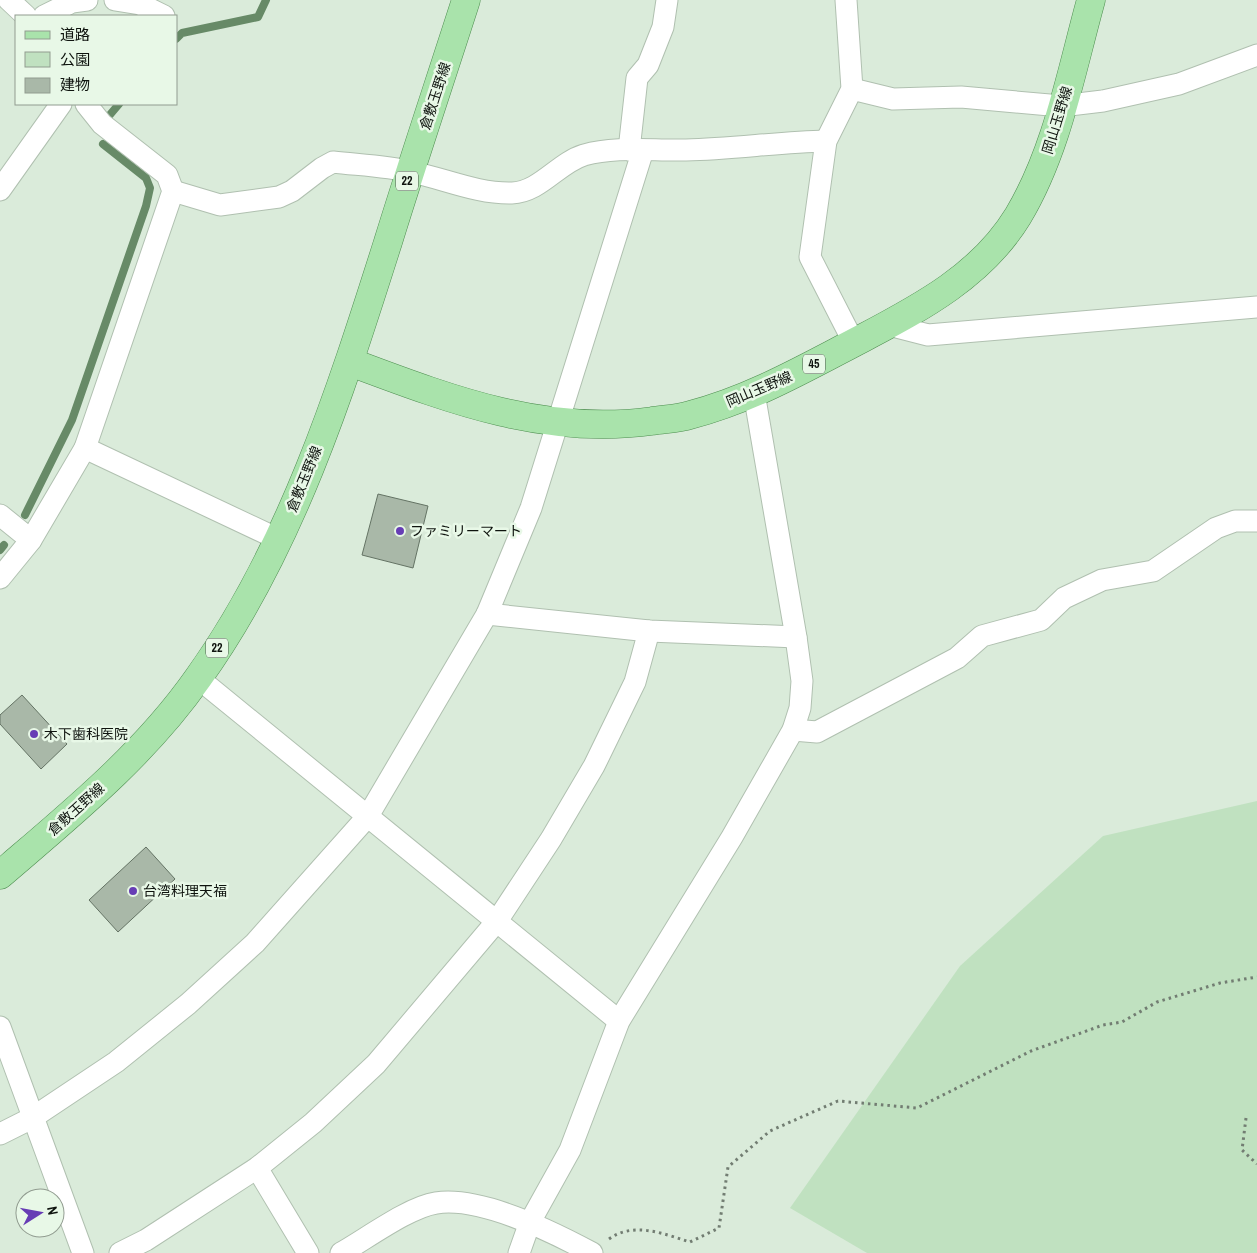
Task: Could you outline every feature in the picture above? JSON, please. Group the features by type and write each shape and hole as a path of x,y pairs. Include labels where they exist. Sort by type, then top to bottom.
{"main road":[{"name":"倉敷玉野線","path":"0,875 91,797 152,737 198,678 280,540 350,362 466,0"},
{"name":"岡山玉野線","path":"350,362 501,414 558,424 589,426 627,424 689,416 754,393 854,343 940,296 984,259 1016,218 1039,178 1062,106 1091,0"}],"street":[{"path":"9,0 25,15"},
{"path":"115,0 140,4 162,15"},
{"path":"0,1134 32,1118 116,1062 195,998 256,943 368,816 487,614 532,508 558,424 636,150 637,78 648,65 663,27 667,0"},
{"path":"846,0 852,88 826,141 810,257 854,343"},
{"path":"46,15 78,1"},
{"path":"852,88 893,99 961,97 1062,106 1103,102 1179,84 1257,55"},
{"path":"0,190 60,105"},
{"path":"0,578 31,540 85,448 173,191 167,175 102,124 87,105"},
{"path":"173,191 220,206 279,197 292,191 333,162 410,171 492,192 514,193 536,186 564,163 585,155 636,150 687,150 771,142 826,141"},
{"path":"889,324 928,335 1257,308"},
{"path":"519,1253 530,1222 570,1150 618,1021 732,838 793,730 800,708 802,681 796,638 754,393"},
{"path":"85,448 280,540"},
{"path":"0,515 31,540"},
{"path":"793,730 817,732 956,658 982,636 1041,620 1064,598 1102,580 1153,571 1216,528 1235,521 1257,521"},
{"path":"487,614 649,630 796,638"},
{"path":"120,1253 146,1240 257,1168 313,1123 376,1064 497,922 551,839 594,766 635,682 649,630"},
{"path":"198,678 618,1021"},
{"path":"0,1028 83,1253"},
{"path":"257,1168 308,1253"},
{"path":"341,1253 418,1209 435,1203 458,1202 530,1222 591,1253"}],"path":[{"path":"591,1253 619,1232 650,1229 690,1242 719,1228 728,1167 770,1131 838,1101 917,1108 1031,1051 1103,1025 1122,1022 1157,1002 1220,982 1257,977"},
{"path":"1246,1118 1242,1150 1257,1164"}],"green space":[{"path":"1257,801 1257,1253 867,1253 790,1208 960,966 1103,836"}],"building":[{"path":"378,494 428,506 413,568 362,555"},
{"name":"木下歯科医院","path":"22,695 67,744 41,769 0,724 0,715"},
{"path":"146,847 175,879 118,932 89,900"}],"waterway":[{"path":"178,37 182,33 258,17 266,0"},
{"path":"108,117 118,105"},
{"path":"25,515 72,420 146,206 150,188 146,178 103,144"},
{"path":"0,550 4,545"}],"place":[{"name":"ファミリーマート","path":"400,531"},
{"name":"木下歯科医院","path":"34,734"},
{"name":"台湾料理天福","path":"133,891"}]}
